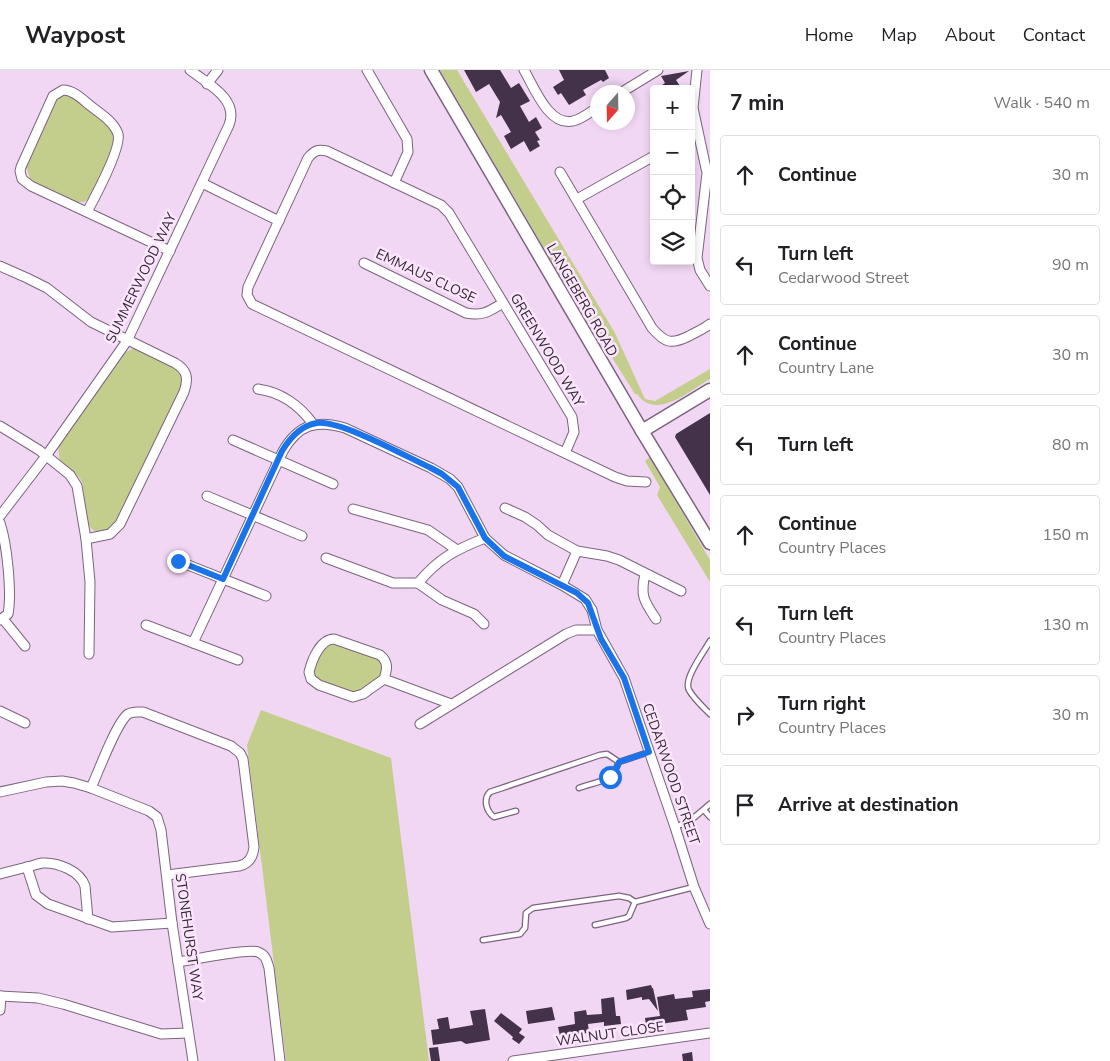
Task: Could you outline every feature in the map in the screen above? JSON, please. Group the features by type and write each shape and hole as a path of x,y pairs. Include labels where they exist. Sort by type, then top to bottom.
{"main road":[{"name":"LANGEBERG ROAD","path":"431,70 642,431 710,543"},
{"path":"642,431 710,390"}],"street":[{"name":"SUMMERWOOD WAY","path":"0,516 46,456 127,341 232,116 228,101 190,70"},
{"path":"207,84 218,70"},
{"path":"367,70 407,139 408,152 394,182"},
{"path":"524,70 547,108 557,119 568,122 575,121 590,112"},
{"path":"632,85 647,74 658,70"},
{"path":"694,130 693,108 697,70"},
{"path":"87,212 118,147 118,134 112,124 96,110 72,91 63,90 53,96 21,167 20,176 25,183 170,251"},
{"path":"695,143 706,162 707,173 697,258 700,270 710,286"},
{"name":"GREENWOOD WAY","path":"319,150 394,182 441,205 449,213 572,418 574,432 565,453 252,304 248,298 247,291 279,221 308,158 313,152 319,150"},
{"path":"577,199 650,158"},
{"path":"560,172 652,328 670,342 678,342 710,324"},
{"path":"202,183 279,221"},
{"name":"EMMAUS CLOSE","path":"364,263 466,312 484,314 503,303"},
{"path":"0,266 47,288 91,322 179,366 185,371 186,385 118,528 106,536 86,540"},
{"path":"258,389 272,392 291,402 313,424"},
{"path":"193,643 286,444 294,435 313,424 326,423 345,428 442,474 458,487 485,538 504,556 562,585 577,551"},
{"path":"0,426 39,450 75,481 80,496 90,582 89,654"},
{"path":"233,440 333,484"},
{"path":"565,453 622,479 646,482"},
{"path":"207,496 302,536"},
{"path":"505,508 525,517 548,535 577,551 607,556 681,591"},
{"path":"353,509 422,527 436,534 457,550"},
{"path":"0,523 4,538 9,588 8,614 1,620 25,646"},
{"path":"418,583 434,566 457,550 485,538"},
{"path":"326,558 393,583 418,583 442,600 474,614 484,624"},
{"path":"178,561 266,596"},
{"path":"646,574 644,602 656,619"},
{"name":"CEDARWOOD STREET","path":"562,585 585,599 592,610 597,630 624,678 694,887 710,924"},
{"path":"146,625 238,660"},
{"path":"420,724 571,632 597,630"},
{"path":"334,638 384,658 387,668 384,679 363,694 353,696 318,685 311,679 309,672 320,646 326,640 334,638"},
{"path":"384,679 451,704"},
{"path":"0,711 25,723"},
{"path":"91,788 120,724 127,715 135,711 143,712 224,743 240,753 254,847 251,858 244,865 167,875"},
{"path":"0,718 10,716"},
{"name":"STONEHURST WAY","path":"0,792 55,781 74,783 148,810 157,817 161,830 172,923 193,1061"},
{"path":"0,874 47,863 77,873 85,886 88,919"},
{"path":"26,867 34,891 41,900 88,919 112,927 172,923"},
{"path":"178,962 243,952 258,952 264,956 269,968 280,1061"},
{"path":"0,1010 0,996 38,998 161,1034 188,1033"},
{"name":"WALNUT CLOSE","path":"513,1061 710,1033"}],"lane":[{"path":"710,642 689,676 688,686 690,692 710,714"},
{"path":"579,788 610,777 615,772 619,762 649,752"},
{"path":"516,811 494,817 490,814 486,797 490,792 600,755 607,754 619,762"},
{"path":"675,827 690,821 710,804"},
{"path":"704,810 710,816"},
{"path":"483,940 520,934 525,928 526,914 533,908 619,896 629,898 635,902 694,887"},
{"path":"595,925 626,918 629,916 635,902"}],"green space":[{"path":"440,70 457,70 615,333 645,399 655,401 710,369 710,379 683,396 663,404 653,405 645,402 635,394 552,262"},
{"path":"61,94 68,94 114,132 114,146 90,197 84,202 75,202 31,181 26,167"},
{"path":"135,348 181,370 183,382 117,523 109,529 96,531 91,528 88,522 82,482 79,477 60,462 58,446 126,352"},
{"path":"650,457 710,560 710,582 657,495 660,487 645,461"},
{"path":"332,642 380,658 384,663 381,676 359,693 353,693 315,678 314,669 325,646"},
{"path":"261,710 391,758 429,1061 286,1061 247,745"}],"building":[{"path":"464,70 500,70 511,88 519,83 530,101 520,106 529,122 536,117 542,128 535,132 540,140 537,141 540,146 530,152 524,141 511,149 504,136 511,132 501,115 496,118 500,102 489,84 476,92"},
{"path":"559,70 605,70 609,78 603,82 601,80 590,85 583,90 586,95 569,105 561,93 558,95 553,87 564,80"},
{"path":"689,71 676,80 679,85 662,85 665,83 661,76"},
{"path":"710,413 710,495 675,437 676,434"},
{"path":"651,985 658,1011 649,999 642,1000 642,997 627,1000 626,990"},
{"path":"710,989 710,1001 705,1002 706,1007 686,1010 688,1020 646,1026 645,1018 660,1016 657,997 674,994 675,999 693,997 692,991"},
{"path":"614,997 616,1016 620,1016 621,1024 604,1026 604,1022 588,1024 589,1033 560,1036 558,1027 575,1024 574,1012 586,1010 587,1015 602,1014 601,999"},
{"path":"552,1007 555,1020 528,1024 526,1011"},
{"path":"485,1009 490,1040 466,1044 461,1041 433,1045 431,1030 439,1029 437,1019 448,1017 450,1029 473,1025 470,1011"},
{"path":"501,1013 522,1029 519,1033 525,1037 519,1044 494,1021"},
{"path":"438,1047 440,1061 431,1061 429,1048"},
{"path":"692,1052 693,1061 683,1061 682,1054"}],"route":[{"path":"178,561 223,579 286,444 294,435 313,424 334,424 345,428 431,468 450,479 458,487 485,538 497,550 504,556 577,593 588,603 601,639 624,678 649,752 619,762 615,772 610,777"}]}
